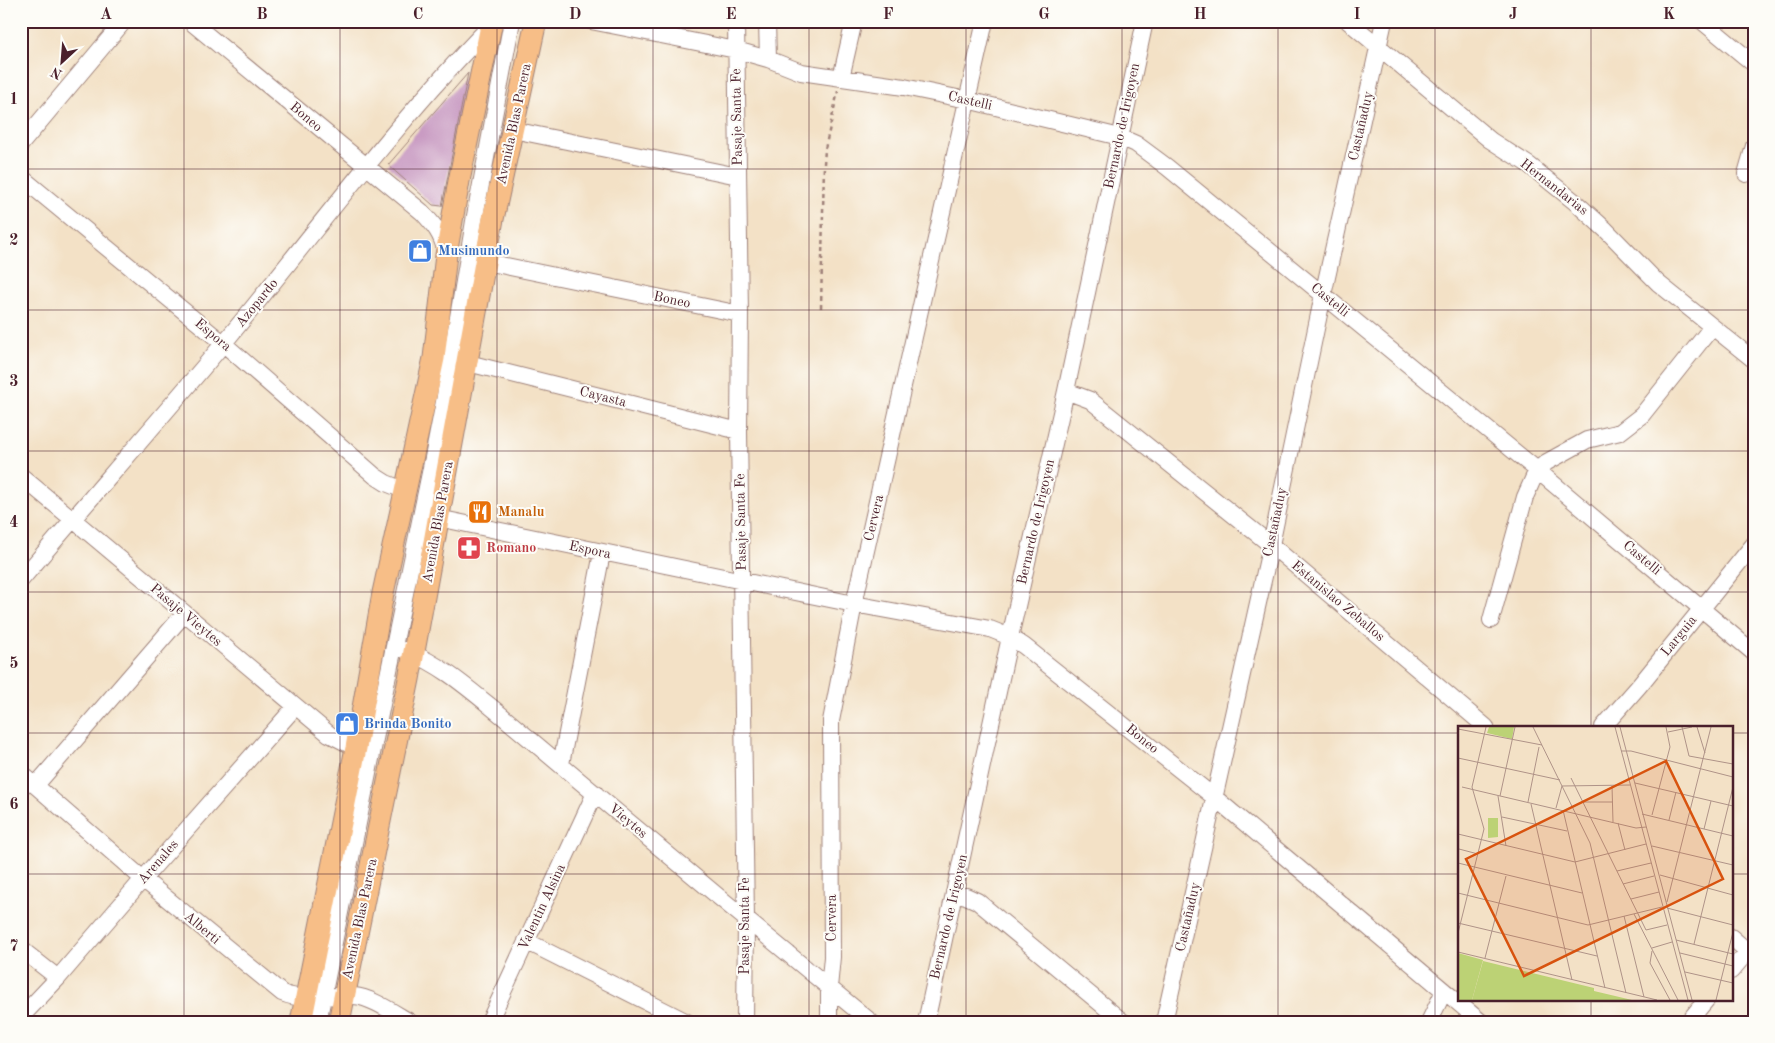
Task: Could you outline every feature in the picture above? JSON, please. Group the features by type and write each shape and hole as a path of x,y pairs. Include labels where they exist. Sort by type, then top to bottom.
{"main road":[{"name":"Avenida Blas Parera","path":"339,1022 414,654 468,364 486,262 484,220 513,130 536,21"},
{"path":"300,1022 314,998 356,748 384,643 406,491 434,358 446,255 464,154 492,23"}],"street":[{"path":"21,144 124,21"},
{"name":"Boneo","path":"190,21 422,212 442,238 446,255"},
{"path":"318,1022 314,998 384,643 444,402 484,220 512,21"},
{"path":"591,21 736,50 768,59 801,72 841,78 854,21"},
{"name":"Pasaje Santa Fe","path":"736,21 740,314 739,431 746,920 744,1022"},
{"path":"767,21 768,59"},
{"name":"Cervera","path":"829,1022 829,988 832,957 830,727 854,604 985,21"},
{"name":"Bernardo de Irigoyen","path":"926,1022 1066,391 1145,21"},
{"name":"Hernandarias","path":"1348,21 1490,140 1529,165 1575,202 1606,230 1658,283 1754,360"},
{"name":"Castañaduy","path":"1164,1022 1271,544 1323,295 1384,21"},
{"path":"1702,21 1754,64"},
{"name":"Azopardo","path":"21,580 224,344 366,166 492,23"},
{"name":"Castelli","path":"841,78 904,87 968,100 1120,137 1136,144 1167,167 1537,470 1754,653"},
{"path":"513,130 738,176"},
{"path":"1746,174 1754,146"},
{"name":"Espora","path":"21,177 224,344 375,476 386,483 406,491"},
{"name":"Boneo","path":"422,212 446,221 484,220"},
{"name":"Boneo","path":"486,262 740,314"},
{"path":"1490,620 1525,496 1537,470 1547,462 1587,440 1620,432 1629,427 1642,415 1712,327"},
{"name":"Cayasta","path":"468,364 739,431"},
{"name":"Estanislao Zeballos","path":"1066,391 1090,400 1271,544 1485,726"},
{"name":"Pasaje Vieytes","path":"21,476 294,707 329,734 356,748"},
{"name":"Espora","path":"438,518 742,581"},
{"name":"Larguia","path":"1604,726 1639,686 1754,544"},
{"path":"561,764 602,552"},
{"name":"Boneo","path":"742,581 990,629 1010,637 1024,646 1214,797 1481,1022"},
{"path":"36,785 184,614"},
{"name":"Vieytes","path":"384,643 414,654 450,674 871,1022"},
{"name":"Arenales","path":"21,1017 58,978 294,707"},
{"name":"Alberti","path":"21,772 143,879 282,993 291,997 314,998 344,995 366,998 410,1022"},
{"name":"Valentin Alsina","path":"490,1022 595,793"},
{"path":"954,893 966,896 976,902 1123,1022"},
{"path":"1732,938 1752,951 1732,970"},
{"path":"526,941 687,1022"},
{"path":"21,949 58,978"},
{"path":"1429,1022 1444,991"},
{"path":"1688,1022 1706,1000"}],"path":[{"path":"821,308 825,149 841,78"}],"building":[{"path":"468,73 442,206 433,205 388,165"}],"place":[{"name":"Musimundo","path":"420,251"},
{"name":"Manalu","path":"480,512"},
{"name":"Romano","path":"469,548"},
{"name":"Brinda Bonito","path":"347,724"}]}
